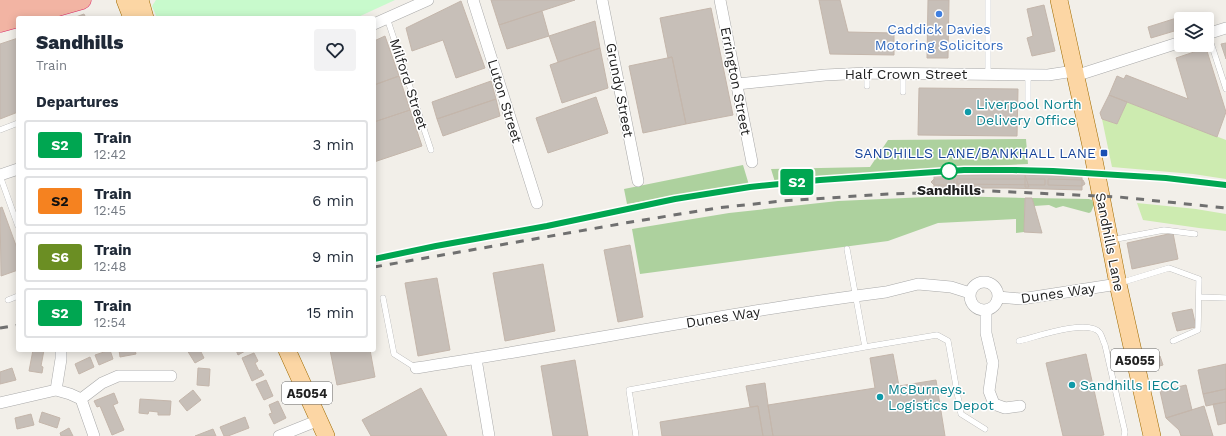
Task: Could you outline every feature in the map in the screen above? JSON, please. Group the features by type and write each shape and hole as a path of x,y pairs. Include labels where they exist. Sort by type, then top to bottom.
{"highway":[{"path":"0,12 18,0"},
{"path":"0,12 41,0"},
{"path":"25,16 82,0"},
{"path":"0,12 16,17"}],"main road":[{"path":"125,0 131,16"},
{"path":"140,0 144,16"},
{"name":"Sandhills Lane","path":"1059,0 1118,284 1152,436"},
{"name":"A5054","path":"288,352 326,436"}],"street":[{"path":"376,23 428,0"},
{"name":"Luton Street","path":"473,0 537,202"},
{"name":"Grundy Street","path":"602,0 638,181"},
{"name":"Errington Street","path":"720,0 752,162"},
{"path":"1214,32 1226,28"},
{"name":"Half Crown Street","path":"737,84 825,75 867,73 1028,75 1075,74 1174,44"},
{"path":"0,176 16,169"},
{"path":"986,283 994,288 998,296 994,306 986,310 982,310 974,306 970,299 970,293 977,284 986,283"},
{"name":"Dunes Way","path":"416,368 587,339 886,292 918,284 951,287 970,293"},
{"name":"Dunes Way","path":"998,296 1021,299 1118,284"},
{"path":"986,310 986,333 993,363 989,391 994,404 1005,408 1020,406"},
{"path":"56,390 61,352"},
{"path":"476,359 489,436"},
{"path":"81,399 102,383 118,376 171,376"},
{"path":"0,403 56,390 70,394 81,399 94,436"},
{"path":"279,436 319,420"}],"lane":[{"path":"988,0 988,74"},
{"name":"Milford Street","path":"388,18 431,150"},
{"path":"1214,52 1226,89"},
{"path":"867,73 867,86"},
{"path":"903,74 903,92"},
{"path":"1028,75 1028,101"},
{"path":"0,130 16,124"},
{"path":"0,176 16,220"},
{"path":"1109,241 1164,230 1195,234"},
{"path":"847,249 865,347"},
{"path":"1118,284 1169,268 1199,279 1198,330 1172,341"},
{"path":"8,300 16,297"},
{"path":"1198,297 1226,298"},
{"path":"383,298 394,354 416,368"},
{"path":"1019,341 1079,327 1091,327 1100,333 1110,367 1125,432 1124,436"},
{"path":"636,436 629,390 937,335 948,341 961,414 985,429"}],"green space":[{"path":"156,0 395,0 360,16 156,16 152,6"},
{"path":"1127,102 1226,140 1226,179 1193,174 1112,167 1102,119 1117,124"},
{"path":"1026,139 1028,164 964,167 775,182 771,169 870,167 888,140"},
{"path":"743,165 749,185 627,204 624,189"},
{"path":"949,196 1025,198 1024,232 1016,233 1016,219 938,223 888,241 640,274 632,229 729,213 838,201"},
{"path":"1032,198 1089,199 1092,200 1094,205 1089,213 1063,206 1056,208 1049,205 1034,206"},
{"path":"1137,203 1196,209 1226,214 1226,231 1143,220"}],"building":[{"path":"491,0 575,0 499,25"},
{"path":"819,0 840,0 848,32 894,33 894,55 830,54"},
{"path":"928,0 949,0 948,58 927,58"},
{"path":"461,1 485,68 456,78 443,40 412,51 406,28"},
{"path":"1044,5 1055,51 1032,56 1027,38 1033,36 1027,9"},
{"path":"711,8 733,115 686,124 672,57 668,58 660,18"},
{"path":"542,11 549,36 507,49 499,25"},
{"path":"1174,19 1174,31 1151,38 1148,27"},
{"path":"595,21 600,48 558,62 549,36"},
{"path":"385,36 399,76 376,84 376,40"},
{"path":"16,39 16,113 0,119 0,44"},
{"path":"1226,43 1226,59 1221,44"},
{"path":"600,48 608,88 562,103 550,65"},
{"path":"1194,52 1207,52 1226,112 1217,137 1109,95 1117,76 1124,79 1126,75 1188,99 1176,58"},
{"path":"672,57 686,124 643,133 629,66"},
{"path":"399,76 410,110 376,121 376,84"},
{"path":"491,81 496,99 437,119 432,102"},
{"name":"Liverpool North Delivery Office","path":"919,88 1018,89 1017,136 918,135"},
{"path":"1109,95 1127,102 1117,124 1102,119 1100,113"},
{"path":"596,97 608,133 548,153 536,118"},
{"path":"496,99 500,116 443,136 437,119"},
{"path":"410,110 422,146 376,161 376,121"},
{"path":"1010,174 1082,177 1082,190 934,188 934,176"},
{"path":"1025,175 1029,187 1025,187"},
{"path":"934,179 954,179 954,185 934,185 931,182"},
{"path":"957,179 1045,179 1045,185 957,184"},
{"path":"1048,179 1083,180 1085,184 1082,186 1048,185"},
{"path":"1025,198 1032,198 1042,233 1024,232"},
{"path":"2,207 16,246 16,271 1,276 0,208"},
{"path":"1173,233 1178,259 1132,269 1127,243"},
{"path":"630,245 643,317 618,322 604,250"},
{"path":"543,264 555,331 505,341 493,273"},
{"path":"437,278 450,350 418,356 405,283"},
{"path":"1192,309 1196,327 1177,331 1172,313"},
{"path":"33,352 44,352 41,366 43,367 42,373 29,371"},
{"path":"104,352 111,352 113,359 99,365 95,355"},
{"path":"119,352 136,352 136,354 120,357"},
{"path":"188,352 201,352 204,358 195,363"},
{"path":"330,352 370,352 375,377 337,385"},
{"path":"254,353 258,361 255,363 259,371 261,370 264,375 252,381 242,358"},
{"name":"McBurneys. Logistics Depot","path":"893,354 899,386 936,380 945,436 773,436 768,405 875,388 870,358"},
{"name":"Sandhills IECC","path":"1086,354 1104,435 1063,436 1046,363"},
{"path":"1160,356 1163,365 1156,367 1154,358"},
{"path":"90,357 94,367 79,374 75,364"},
{"path":"575,360 588,436 553,436 541,366"},
{"path":"1226,364 1226,389 1203,394 1198,370"},
{"path":"12,368 16,380 0,384 0,372"},
{"path":"198,368 210,369 209,386 197,385"},
{"path":"266,380 273,396 264,400 256,384"},
{"path":"765,383 773,436 763,436 758,406 750,407 746,386"},
{"path":"1186,385 1192,410 1166,418 1160,391"},
{"path":"421,388 447,436 371,436 362,420"},
{"path":"1226,389 1226,402 1206,406 1203,394"},
{"path":"193,390 201,400 187,411 179,401"},
{"path":"114,393 118,403 113,405 124,430 112,435 100,406 97,407 94,401"},
{"path":"140,399 171,401 170,415 158,415 158,412 149,411 148,414 139,413"},
{"path":"278,401 286,418 274,424 269,414 272,413 269,405"},
{"path":"1226,402 1226,423 1218,425 1213,404"},
{"path":"758,406 763,436 662,436 660,422"},
{"path":"1204,406 1213,436 1181,436 1179,430 1166,418"},
{"path":"42,412 60,418 57,428 39,422"},
{"path":"31,414 34,425 17,429 15,418"},
{"path":"245,417 249,428 228,436 224,436 220,427"},
{"path":"69,428 73,436 61,436 60,433"},
{"path":"213,429 216,436 195,436"}],"railway":[{"path":"376,259 547,226 675,199 750,187 820,180 964,171 1013,170 1166,178 1226,185"},
{"path":"376,267 717,208 782,201 888,194 990,191 1119,197 1226,208"},
{"path":"0,328 16,325"}],"train":[{"name":"S2","path":"376,259 584,219 675,199 750,187 820,180 964,170 1013,170 1084,172 1166,178 1226,185"}],"place":[{"name":"Caddick Davies Motoring Solicitors","path":"939,14"},
{"name":"Liverpool North Delivery Office","path":"968,112"},
{"name":"SANDHILLS LANE/BANKHALL LANE","path":"1104,153"},
{"name":"Sandhills","path":"949,171"},
{"name":"Sandhills IECC","path":"1072,385"},
{"name":"McBurneys. Logistics Depot","path":"880,397"}]}
